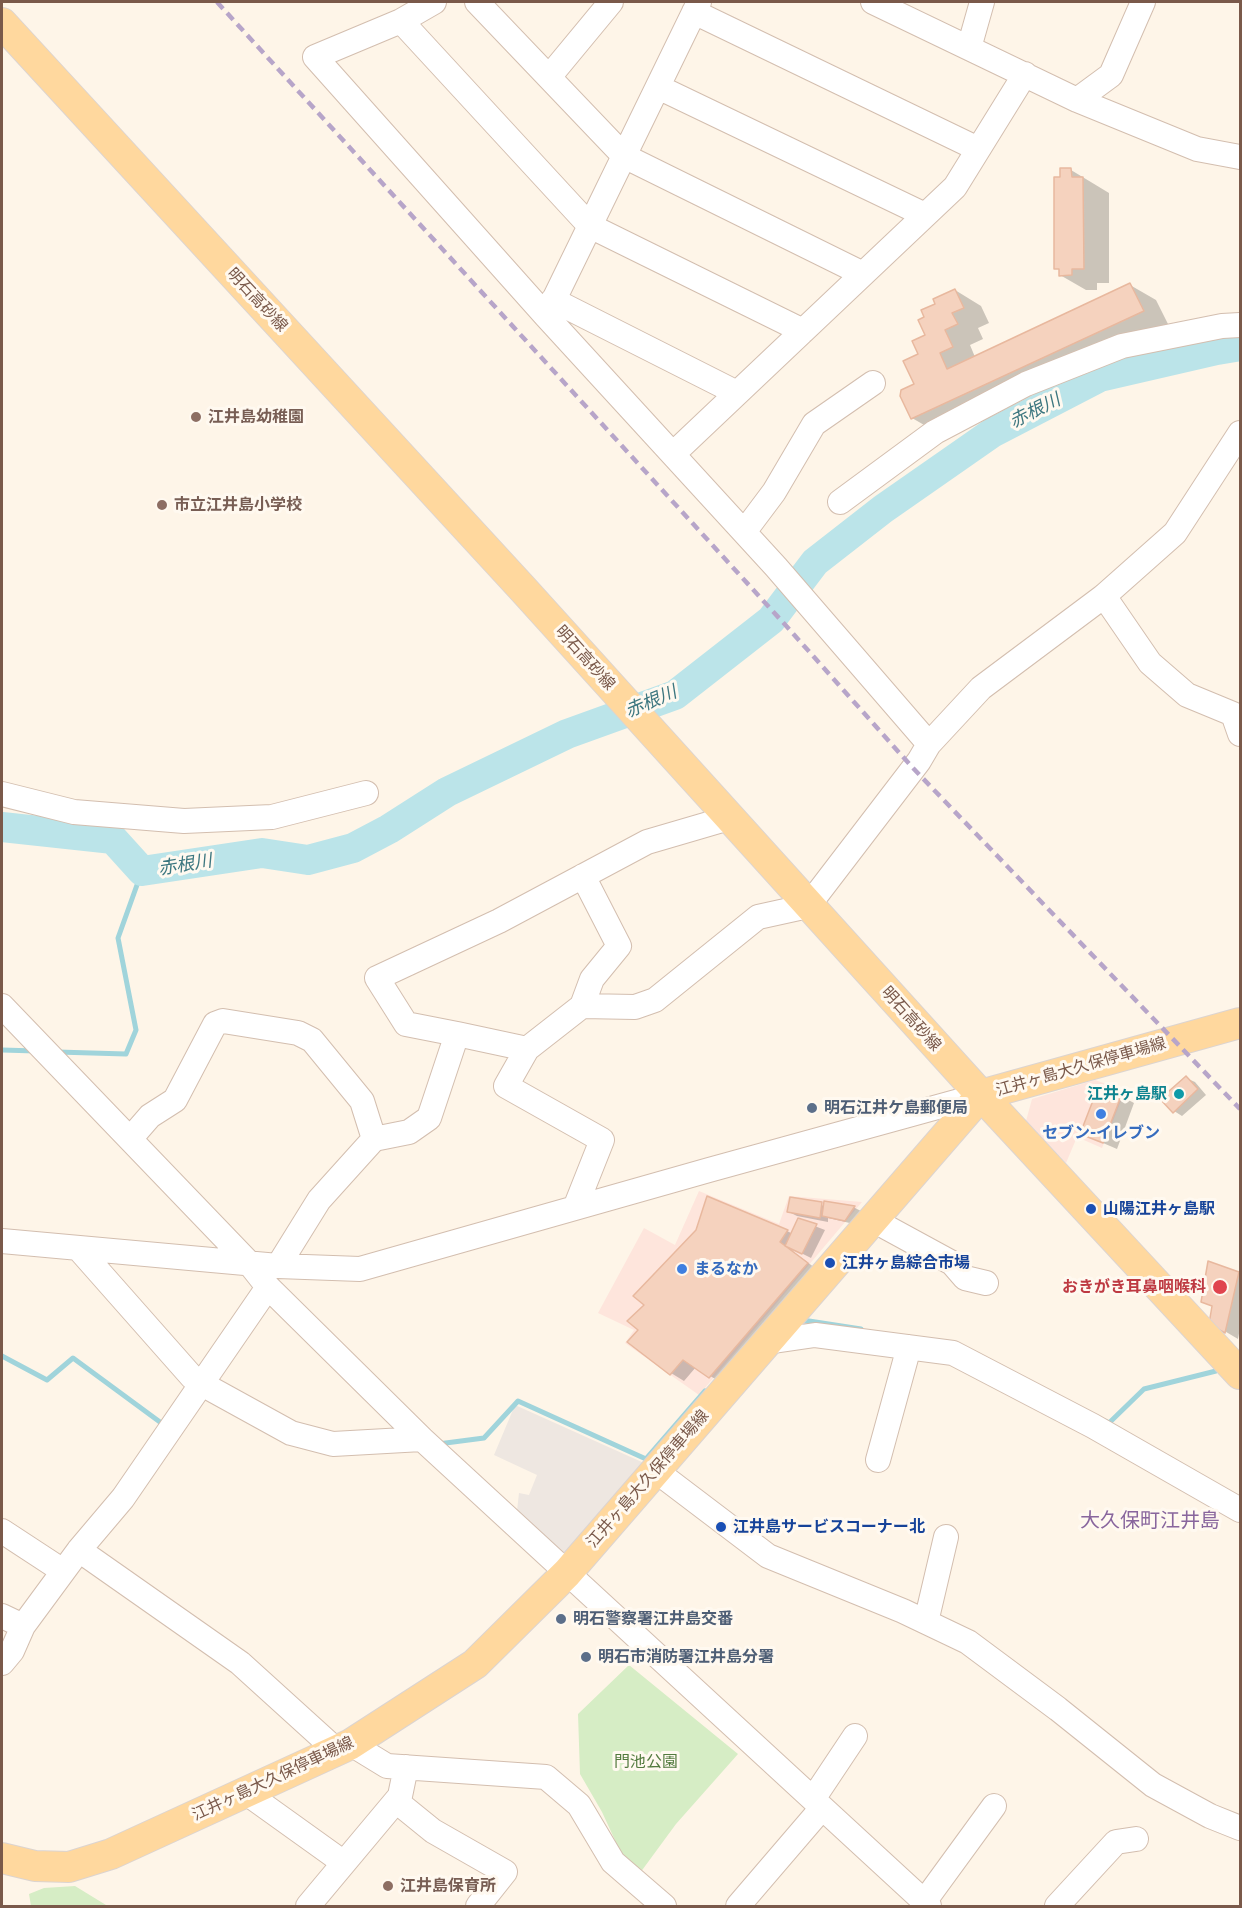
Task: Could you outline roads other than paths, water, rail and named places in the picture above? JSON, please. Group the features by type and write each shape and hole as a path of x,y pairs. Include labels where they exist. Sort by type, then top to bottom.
{"main road":[{"name":"明石高砂線","path":"2,23 602,676 981,1095 1240,1374"},
{"name":"江井ヶ島大久保停車場線","path":"2,1858 35,1866 69,1867 111,1854 344,1747 475,1664 567,1573 981,1095 1240,1023"}],"street":[{"path":"434,2 401,21 315,57 549,308 673,454 776,567 929,744"},
{"path":"477,2 624,156 863,274"},
{"path":"549,77 611,2"},
{"path":"873,2 1077,100 1197,149 1240,157"},
{"path":"969,48 982,2"},
{"path":"1077,100 1112,75 1143,2"},
{"path":"549,308 696,7 978,149"},
{"path":"401,21 590,226 803,331"},
{"path":"673,454 955,187 1025,74"},
{"path":"658,87 925,215"},
{"path":"549,308 737,393"},
{"path":"840,502 935,432 1026,384 1122,346 1222,326 1240,325"},
{"path":"744,532 774,492 814,423 873,383"},
{"path":"582,1006 635,1007 655,1000 758,917 808,906 919,761 929,744 981,688 1104,597 1175,533 1240,433"},
{"path":"1104,597 1150,663 1187,696 1233,714 1240,734"},
{"path":"2,794 74,812 184,821 272,817 366,793"},
{"path":"526,1049 406,1024 377,978 499,921 646,842 729,818"},
{"path":"575,1208 602,1140 506,1086 526,1049 582,1006 592,979 619,946 583,876"},
{"path":"2,1006 249,1263 273,1276 422,1439 927,1904 994,1806"},
{"path":"130,1139 150,1116 175,1100 215,1024 223,1021 298,1033 312,1040 362,1101 374,1138"},
{"path":"2,1663 12,1651 12,1621 63,1571 123,1498 202,1384 273,1276 319,1200 374,1138 409,1132 429,1118 457,1034"},
{"path":"273,1276 360,1269 981,1095"},
{"path":"873,1220 952,1263 965,1278 986,1283"},
{"path":"2,1240 249,1263"},
{"path":"78,1248 192,1377 202,1384 291,1433 333,1444 422,1439"},
{"path":"767,1342 815,1335 952,1353 1093,1426 1240,1510"},
{"path":"878,1460 909,1347"},
{"path":"656,1471 768,1556 968,1642 1058,1708 1153,1785 1210,1816 1240,1828"},
{"path":"2,1531 63,1571"},
{"path":"926,1622 946,1537"},
{"path":"79,1550 240,1663 344,1747 387,1766 546,1777 579,1805 613,1862 664,1906"},
{"path":"738,1906 818,1804 855,1736"},
{"path":"308,1906 400,1796 406,1767"},
{"path":"245,1792 344,1863"},
{"path":"396,1801 433,1831 505,1872 478,1906"},
{"path":"1056,1906 1116,1842 1136,1839"}],"water":[{"path":"2,823 46,823 98,837 52,837 34,844 2,840"}],"waterway":[{"name":"赤根川","path":"2,827 113,839 142,871 262,853 308,860 353,848 389,829 447,792 567,734 675,695 771,620 815,562 883,509 992,433 1100,377 1240,346"},
{"path":"57,1052 126,1054 136,1030 118,938 142,871"},
{"path":"2,1050 36,1051"},
{"path":"799,1321 861,1329"},
{"path":"2,1356 47,1380 73,1358 164,1425"},
{"path":"1105,1421 1109,1423 1144,1389 1216,1371"},
{"path":"438,1444 484,1438 518,1401 646,1459 705,1391"}],"railway":[{"path":"217,2 912,767 1240,1109"}],"place":[{"name":"江井島幼稚園","path":"196,417"},
{"name":"市立江井島小学校","path":"162,505"},
{"name":"江井ヶ島駅","path":"1179,1094"},
{"name":"明石江井ケ島郵便局","path":"812,1108"},
{"name":"セブン-イレブン","path":"1101,1114"},
{"name":"山陽江井ヶ島駅","path":"1091,1209"},
{"name":"江井ヶ島綜合市場","path":"830,1263"},
{"name":"まるなか","path":"682,1269"},
{"name":"おきがき耳鼻咽喉科","path":"1220,1287"},
{"name":"江井島サービスコーナー北","path":"721,1527"},
{"name":"明石警察署江井島交番","path":"561,1619"},
{"name":"明石市消防署江井島分署","path":"586,1657"},
{"name":"江井島保育所","path":"388,1886"}],"district":[{"name":"大久保町江井島","path":"1150,1521"}],"park label":[{"name":"門池公園","path":"646,1762"}]}
